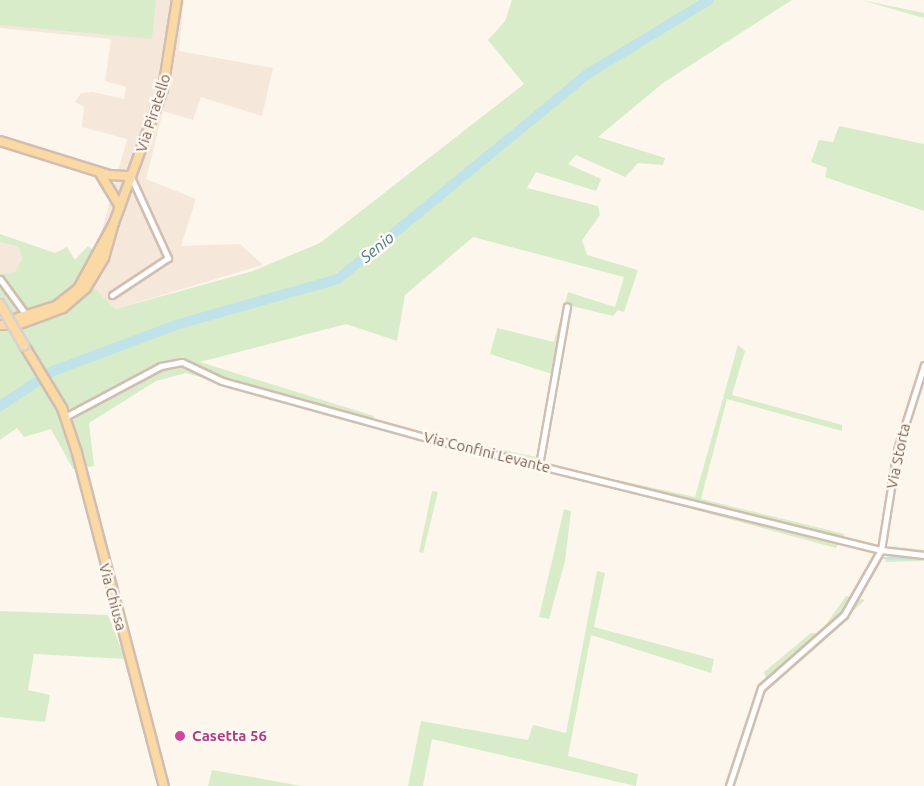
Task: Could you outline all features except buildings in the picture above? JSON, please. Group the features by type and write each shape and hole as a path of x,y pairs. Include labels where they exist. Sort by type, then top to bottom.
{"main road":[{"name":"Via Piratello","path":"114,223 78,289 56,306 19,321 63,309 86,288 104,258 114,223 163,89 177,0"},
{"path":"0,141 94,169 131,176"},
{"path":"94,169 110,182 120,207"},
{"name":"Via Chiusa","path":"0,304 64,412 164,786"}],"street":[{"path":"112,295 168,258 131,176"},
{"path":"0,279 27,316"},
{"path":"539,465 567,306"},
{"name":"Via Confini Levante","path":"64,412 161,366 182,362 222,381 539,465 881,550 924,555"},
{"name":"Via Storta","path":"881,550 897,450 924,364"},
{"path":"729,786 761,688 844,615 881,550"}],"shaded area":[{"path":"0,0 184,0 179,51 273,68 262,116 201,97 193,120 163,111 146,179 196,199 181,246 240,244 263,265 115,309 102,298 92,286 95,256 127,139 82,127 84,107 75,102 81,93 93,92 124,99 126,87 105,81 111,39 0,28"},
{"path":"0,242 19,247 22,259 15,273 0,274"}],"green space":[{"path":"0,0 156,0 152,39 0,25"},
{"path":"512,0 792,0 663,83 598,137 665,158 663,165 638,163 625,177 576,155 568,164 601,179 596,191 536,172 527,188 598,206 600,215 582,240 587,255 638,270 624,312 618,310 613,316 572,306 557,385 551,384 552,374 490,354 497,328 554,342 568,292 615,307 624,277 473,237 405,295 397,341 346,324 200,362 374,416 371,427 186,373 156,381 89,423 94,466 73,469 51,429 24,437 17,428 0,440 0,274 15,272 22,259 19,247 0,242 0,234 55,253 67,247 75,260 88,246 96,252 101,272 92,286 115,309 253,271 320,243 524,84 488,40 505,21"},
{"path":"861,0 924,13 924,18"},
{"path":"839,126 924,144 924,211 825,177 827,168 811,162 819,140 833,142"},
{"path":"738,345 745,351 732,395 842,425 842,431 727,399 701,499 845,534 836,548 614,488 617,480 695,497"},
{"path":"446,438 536,457 532,469 449,450"},
{"path":"432,491 438,492 423,553 419,552"},
{"path":"564,509 571,511 565,561 549,619 539,617"},
{"path":"891,546 924,550 924,561 885,562"},
{"path":"597,571 605,573 594,627 714,659 711,673 591,635 568,756 638,774 636,786 432,739 423,786 408,786 421,721 528,740 533,725 566,733"},
{"path":"846,596 865,600 769,689 764,672 811,633 820,633"},
{"path":"0,611 108,615 125,659 34,654 28,690 50,695 45,722 0,717"},
{"path":"212,770 302,786 208,786"}],"waterway":[{"name":"Senio","path":"0,406 53,371 179,324 338,279 589,73 709,0"},
{"path":"882,558 924,559"}],"place":[{"name":"Casetta 56","path":"180,736"}]}
